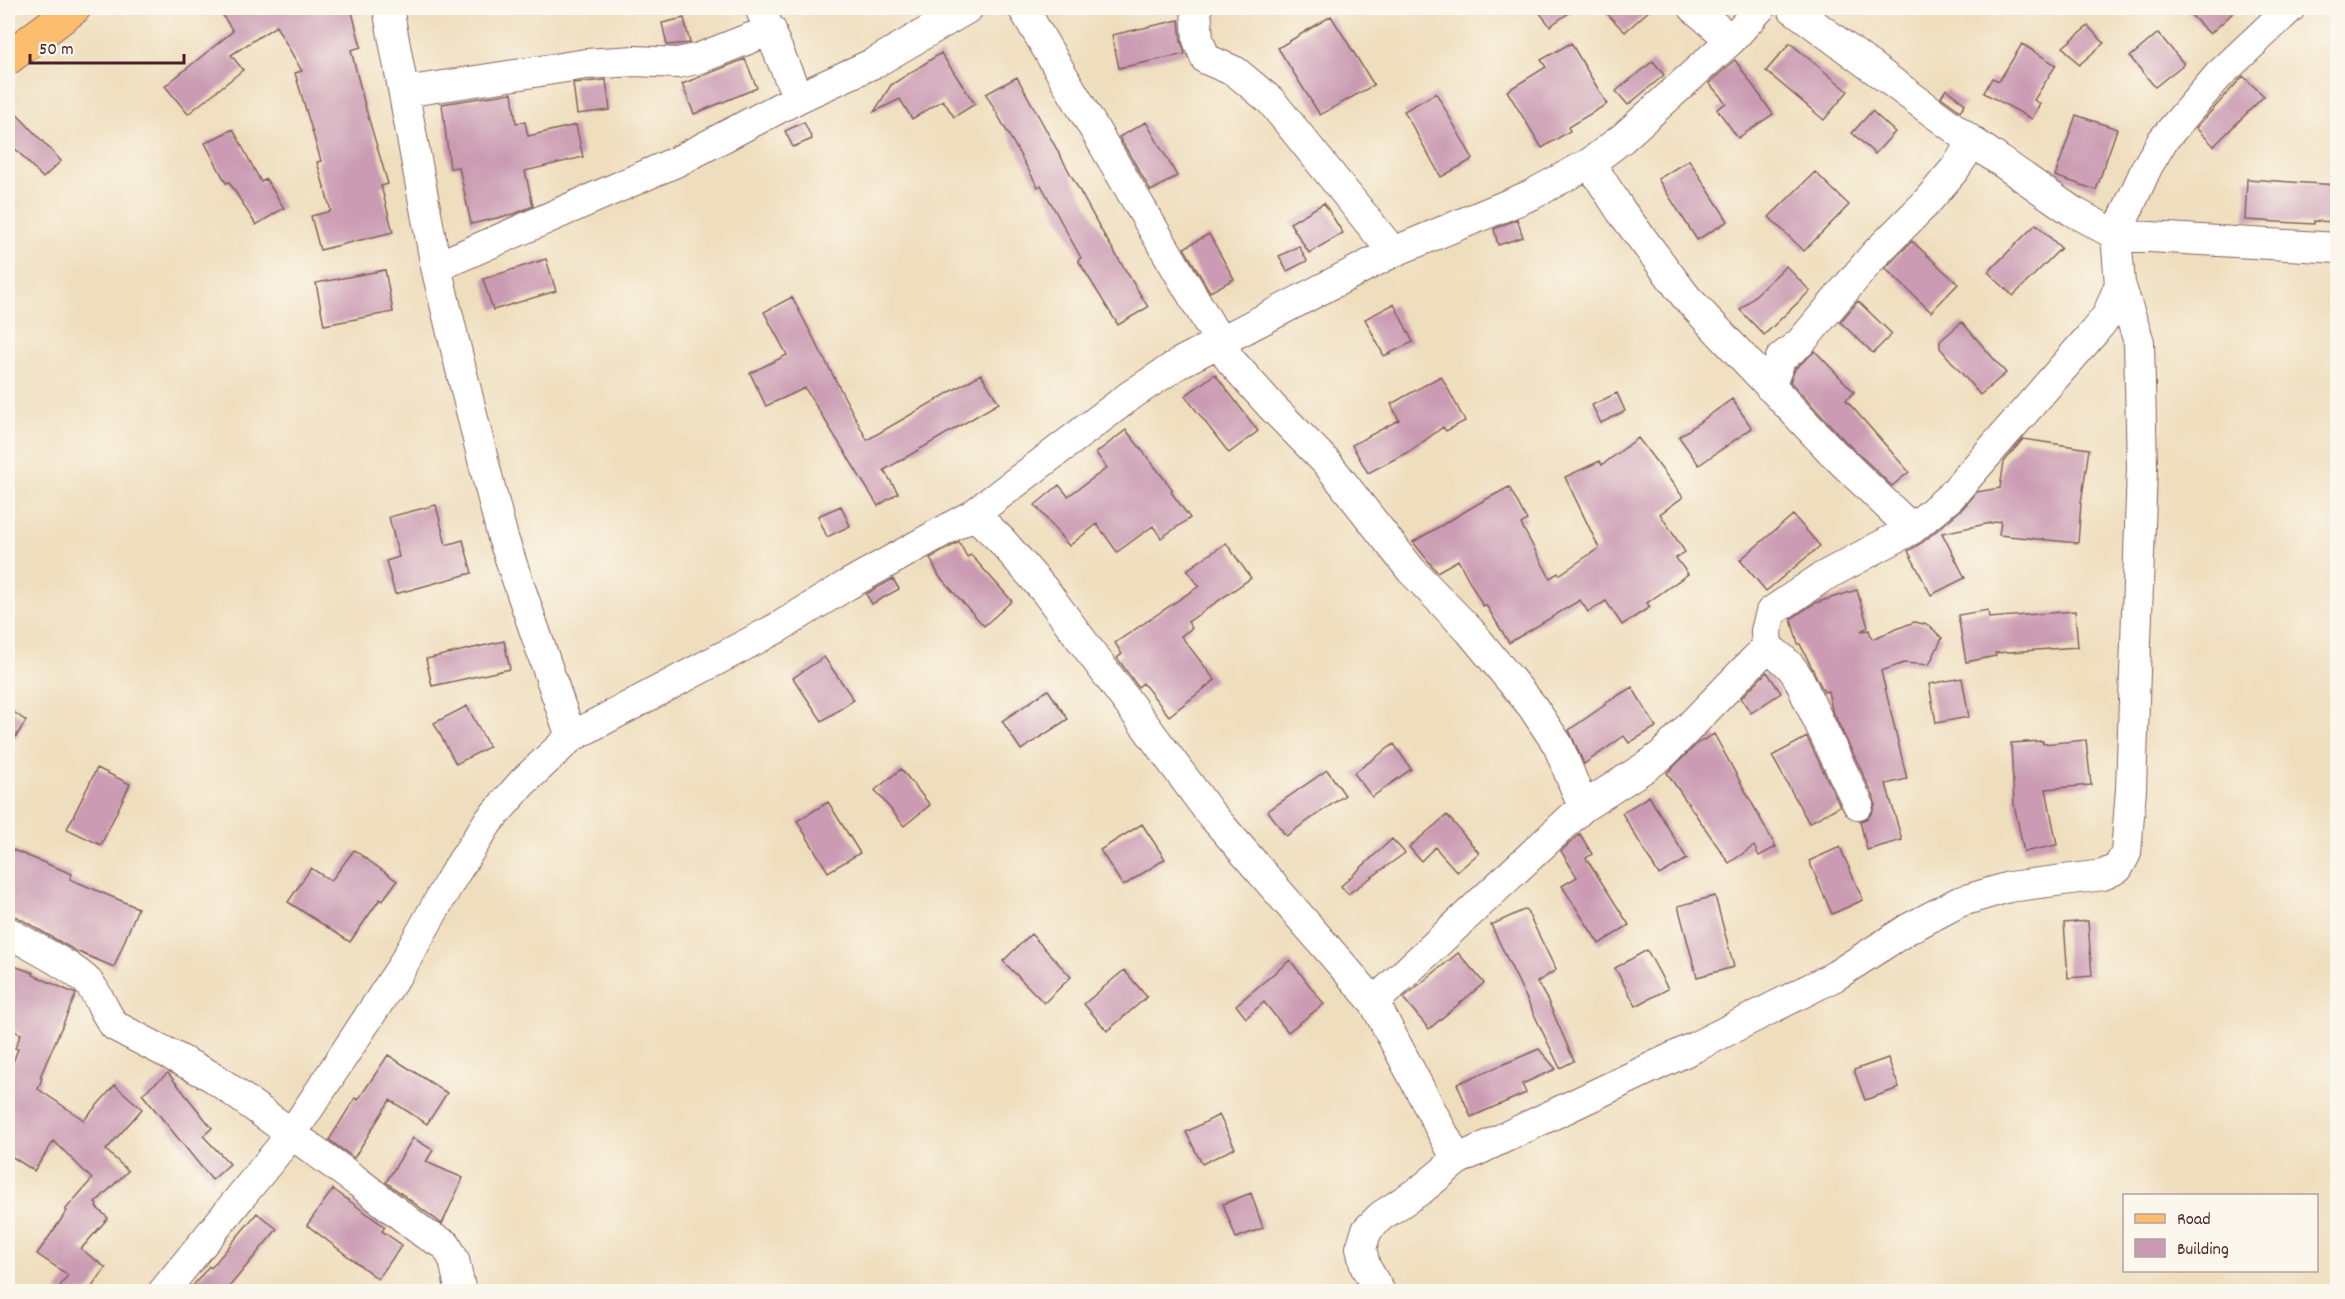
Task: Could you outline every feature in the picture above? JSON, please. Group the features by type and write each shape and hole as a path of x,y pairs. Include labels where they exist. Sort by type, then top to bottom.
{"main road":[{"path":"8,58 74,8"}],"street":[{"path":"388,8 436,267 502,538 572,737"},
{"path":"436,267 678,160 798,98 876,62 968,8"},
{"path":"1023,8 1220,343 1251,385 1327,463 1411,570 1469,630 1532,706 1558,745 1583,807"},
{"path":"1196,8 1198,40 1206,59 1236,72 1270,101 1393,252"},
{"path":"1694,8 1731,40"},
{"path":"163,1292 291,1135 401,968 453,876 488,822 522,783 572,737 778,627 847,585 974,514 1131,395 1181,362 1393,252 1531,195 1590,163 1623,138 1731,40 1760,8"},
{"path":"1792,8 1973,142 2072,211 2116,235 2337,248"},
{"path":"1380,1292 1365,1266 1361,1248 1367,1230 1381,1216 1422,1189 1457,1160 1695,1047 1835,976 1908,929 1959,902 2026,884 2103,875 2118,868 2126,853 2131,789 2142,467 2139,342 2120,284 2116,235 2147,167 2163,140 2218,76 2290,8"},
{"path":"404,92 586,64 635,61 658,64 678,63 700,58 765,19 798,98"},
{"path":"1770,387 1781,358 1800,344 1869,261 1932,196 1973,142"},
{"path":"1590,163 1621,211 1686,297 1840,460 1912,530"},
{"path":"1374,1002 1583,807 1663,754 1767,647 1766,632 1771,612 1821,578 1912,530 1966,481 2107,316 2120,284"},
{"path":"974,514 1001,540 1046,592 1210,813 1374,1002 1457,1160"},
{"path":"1767,647 1788,662 1800,678 1858,804"},
{"path":"8,932 88,982 97,995 104,1014 115,1026 213,1077 358,1182 425,1234 446,1245 454,1260 461,1292"}],"building":[{"path":"236,8 351,8 361,47 351,50 388,184 381,186 393,232 320,250 311,216 331,211 317,162 321,161 295,73 302,71 276,26 231,55 243,70 188,114 165,86 233,31 223,16"},
{"path":"1536,8 1576,8 1550,26"},
{"path":"1601,8 1652,8 1625,32"},
{"path":"2184,8 2238,8 2210,34"},
{"path":"1331,16 1374,85 1320,115 1278,48"},
{"path":"684,18 690,43 667,45 662,23"},
{"path":"1179,20 1185,54 1119,68 1112,35"},
{"path":"2088,26 2104,43 2079,65 2063,47"},
{"path":"2158,33 2184,64 2155,87 2130,57"},
{"path":"1571,43 1607,104 1568,127 1570,131 1542,148 1507,91 1546,67 1541,60"},
{"path":"1790,43 1848,91 1824,120 1766,71"},
{"path":"2022,44 2056,65 2034,100 2040,104 2032,119 1984,93 1992,78 1999,81"},
{"path":"941,53 975,104 954,117 943,100 912,119 900,99 874,112 891,85"},
{"path":"745,59 757,88 694,114 682,84"},
{"path":"1735,60 1773,114 1738,138 1717,109 1726,103 1709,83"},
{"path":"1653,61 1664,75 1628,105 1616,91"},
{"path":"2243,76 2264,96 2214,146 2196,128"},
{"path":"1017,77 1104,235 1148,307 1118,325 1078,260 1081,258 1041,185 1038,187 986,94"},
{"path":"606,80 610,110 577,114 573,83"},
{"path":"1946,89 1965,104 1960,111 1941,97"},
{"path":"512,93 516,123 525,122 528,136 576,125 583,157 525,171 533,206 514,214 471,224 459,167 450,168 442,104"},
{"path":"1436,93 1473,159 1441,177 1404,111"},
{"path":"8,105 61,161 43,178 8,141"},
{"path":"1872,111 1895,132 1875,154 1852,133"},
{"path":"2076,115 2117,129 2096,190 2055,176"},
{"path":"804,122 812,139 793,147 785,131"},
{"path":"1146,122 1177,176 1151,191 1119,137"},
{"path":"233,129 261,182 266,179 284,208 256,225 229,182 226,183 205,143"},
{"path":"1689,160 1728,221 1697,240 1658,179"},
{"path":"1815,172 1849,205 1804,251 1769,217"},
{"path":"2247,179 2337,185 2337,222 2314,221 2314,224 2245,220"},
{"path":"1324,203 1343,233 1309,253 1290,223"},
{"path":"1517,219 1523,237 1498,245 1494,229"},
{"path":"2036,224 2061,248 2013,296 1988,272"},
{"path":"1209,234 1234,279 1210,292 1184,248"},
{"path":"1912,241 1958,284 1931,312 1885,268"},
{"path":"1299,246 1307,261 1287,271 1279,256"},
{"path":"546,259 556,291 493,310 483,279"},
{"path":"1786,266 1810,291 1764,335 1740,310"},
{"path":"385,270 393,312 324,325 316,283"},
{"path":"792,297 867,440 981,374 999,403 884,470 898,493 878,506 805,388 766,406 750,373 787,355 764,312"},
{"path":"1858,301 1892,334 1873,353 1840,322"},
{"path":"1394,304 1413,342 1384,356 1365,319"},
{"path":"1962,322 2006,373 1980,395 1940,348 1940,341"},
{"path":"1815,351 1854,392 1846,400 1909,472 1892,486 1845,441 1790,382 1795,369"},
{"path":"1215,374 1258,431 1229,453 1185,396"},
{"path":"1441,376 1465,421 1446,431 1443,427 1412,450 1368,473 1352,445 1399,420 1391,404"},
{"path":"1617,393 1625,411 1601,423 1592,405"},
{"path":"1732,399 1752,428 1699,465 1679,437"},
{"path":"1126,430 1173,490 1171,492 1190,518 1161,538 1153,526 1117,552 1097,524 1069,546 1035,505 1059,485 1068,496 1107,468 1096,453"},
{"path":"1638,438 1683,497 1660,514 1685,552 1676,558 1688,574 1647,603 1650,607 1622,625 1606,601 1588,612 1580,600 1509,643 1486,605 1483,606 1458,560 1437,572 1413,542 1509,487 1527,520 1521,524 1550,578 1558,573 1559,575 1599,548 1565,477 1600,461 1602,465"},
{"path":"2023,439 2089,449 2078,543 1999,535 2001,521 1942,533 1965,578 1931,595 1908,551 1923,542 1962,509 1977,492 2000,488 2004,462"},
{"path":"436,505 446,545 463,540 472,573 395,594 386,561 399,557 389,517"},
{"path":"841,506 850,526 827,537 818,516"},
{"path":"1793,515 1820,546 1766,591 1740,560"},
{"path":"959,542 967,557 971,555 1012,601 984,626 939,576 930,558"},
{"path":"1226,543 1251,578 1188,622 1192,628 1181,636 1215,680 1169,716 1143,683 1138,687 1117,658 1122,654 1115,643 1199,586 1187,570"},
{"path":"893,579 899,589 872,604 866,594"},
{"path":"1857,590 1868,627 1861,631 1869,630 1872,639 1914,622 1928,625 1942,638 1929,665 1904,663 1881,671 1907,779 1886,784 1902,840 1867,850 1860,821 1872,813 1875,805 1874,797 1832,710 1828,691 1824,692 1798,644 1791,619 1815,603"},
{"path":"1988,610 1989,618 2075,611 2078,647 1995,653 1996,656 1966,662 1958,615"},
{"path":"504,641 510,669 432,686 426,659"},
{"path":"824,657 854,700 822,721 793,678"},
{"path":"1767,672 1781,693 1751,713 1741,698"},
{"path":"1962,678 1969,717 1936,723 1929,684"},
{"path":"1632,687 1656,727 1629,743 1624,736 1584,764 1569,730"},
{"path":"1048,690 1068,719 1021,750 1002,721"},
{"path":"467,706 489,747 456,764 434,723"},
{"path":"8,708 26,721 8,749"},
{"path":"1714,734 1776,847 1759,856 1754,846 1729,863 1667,773 1698,743"},
{"path":"1807,737 1840,806 1809,823 1772,756"},
{"path":"2086,740 2091,785 2046,789 2057,845 2024,852 2014,804 2011,743 2043,741 2043,744"},
{"path":"1394,744 1411,769 1372,797 1354,773"},
{"path":"97,768 130,784 101,845 67,829"},
{"path":"901,769 930,805 904,826 875,790"},
{"path":"1327,770 1345,795 1286,836 1268,811"},
{"path":"1649,796 1687,859 1659,875 1622,813"},
{"path":"828,802 860,853 828,872 797,821"},
{"path":"1447,815 1479,853 1457,872 1435,847 1421,861 1409,847"},
{"path":"1142,824 1165,859 1123,886 1100,850"},
{"path":"1580,834 1592,854 1586,858 1629,925 1599,944 1562,886 1577,877 1561,851"},
{"path":"1392,839 1405,853 1348,894 1341,886"},
{"path":"1840,847 1863,900 1832,914 1809,861"},
{"path":"8,848 72,874 70,879 138,908 114,967 76,951 17,917 8,915"},
{"path":"354,850 397,881 382,901 380,899 350,942 288,902 311,868 331,881"},
{"path":"1715,896 1734,967 1697,977 1678,906"},
{"path":"1526,909 1556,970 1537,982 1548,1001 1574,1061 1560,1068 1491,925"},
{"path":"2088,921 2092,976 2068,978 2064,923"},
{"path":"1031,934 1071,977 1044,1003 1003,961"},
{"path":"1647,950 1668,989 1636,1006 1615,968"},
{"path":"1458,953 1484,983 1429,1029 1403,998"},
{"path":"1290,960 1324,1004 1288,1032 1264,1002 1246,1018 1236,1005"},
{"path":"8,964 34,973 33,975 76,994 40,1077 42,1078 38,1089 84,1120 115,1085 142,1109 106,1150 128,1171 95,1203 96,1207 108,1218 81,1249 106,1268 88,1292 56,1292 68,1275 37,1254 67,1211 65,1210 92,1179 54,1141 34,1171 8,1154 8,1075 21,1034 8,1029"},
{"path":"1124,970 1147,997 1107,1031 1084,1004"},
{"path":"1539,1049 1556,1069 1522,1084 1526,1093 1471,1117 1457,1084"},
{"path":"388,1055 447,1093 427,1124 390,1100 354,1158 329,1140 355,1098 358,1100"},
{"path":"1888,1058 1899,1088 1865,1100 1854,1070"},
{"path":"168,1073 212,1128 203,1136 230,1164 212,1180 142,1094"},
{"path":"1219,1115 1235,1148 1202,1164 1186,1132"},
{"path":"413,1138 433,1150 426,1162 463,1178 442,1224 386,1182"},
{"path":"333,1189 385,1227 382,1231 402,1245 378,1279 307,1225"},
{"path":"1251,1193 1263,1228 1236,1238 1223,1204"},
{"path":"257,1213 277,1229 225,1292 188,1292 209,1266 211,1268"}]}
